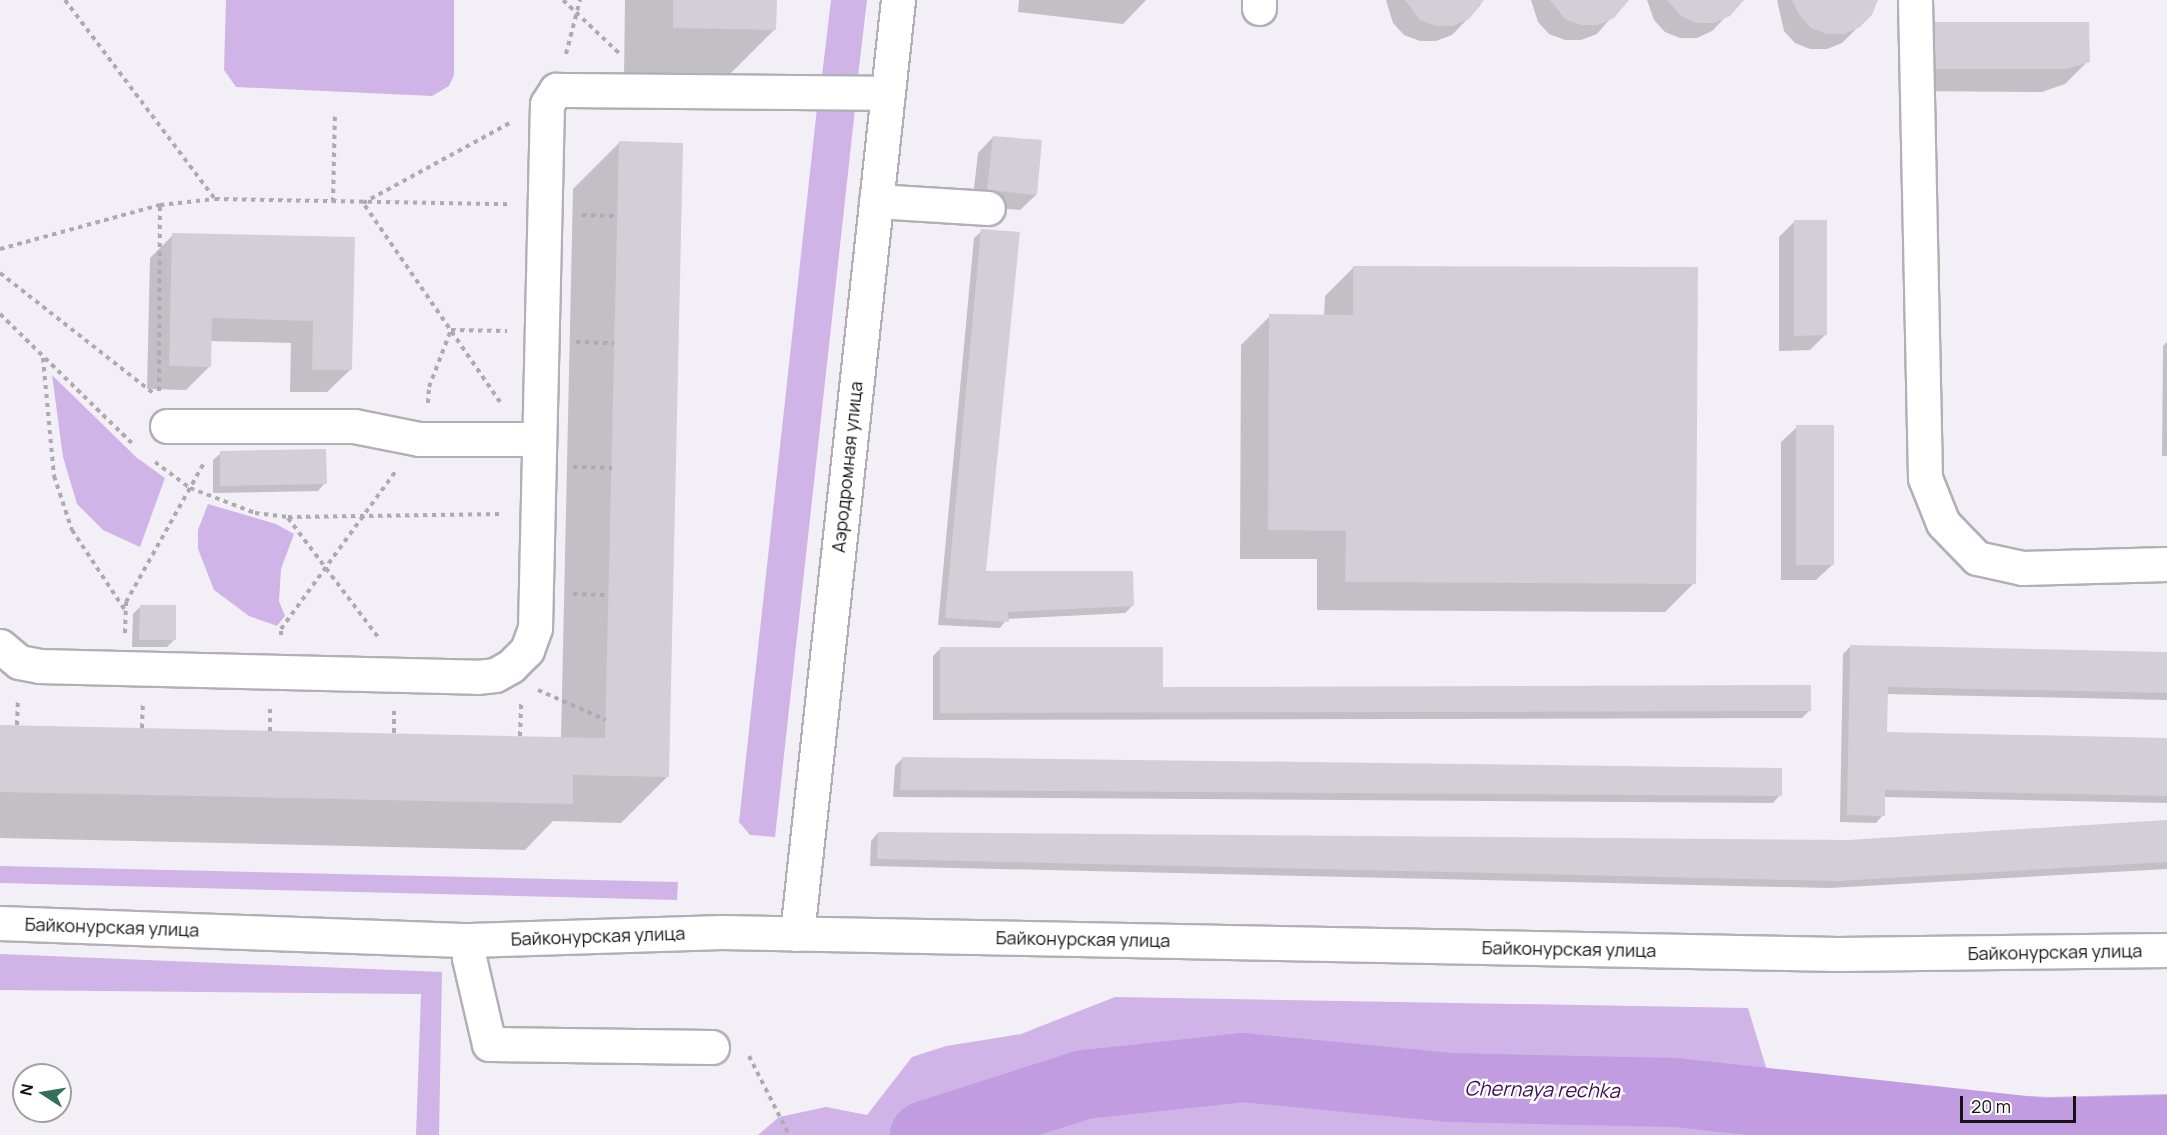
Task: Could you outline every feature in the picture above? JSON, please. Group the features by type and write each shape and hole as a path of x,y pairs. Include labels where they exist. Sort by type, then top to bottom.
{"street":[{"name":"Аэродромная улица","path":"797,934 898,0"},
{"path":"1915,0 1925,478 1942,523 1977,558 2022,568 2167,564"},
{"path":"0,646 19,662 39,666 395,676 495,675 511,666 527,650 535,628 545,204 552,97 660,91 888,93"},
{"path":"876,201 988,208"},
{"path":"167,426 354,426 419,439 538,440"},
{"name":"Байконурская улица","path":"0,923 469,940 797,934 1838,954 2167,950"},
{"path":"469,940 469,958 489,1044 712,1047"}],"path":[{"path":"65,0 214,199"},
{"path":"563,0 660,91"},
{"path":"363,203 552,97 580,0"},
{"path":"333,202 335,114"},
{"path":"0,249 160,206 214,199 545,204"},
{"path":"363,203 490,386"},
{"path":"0,273 159,397 160,206"},
{"path":"0,314 140,452"},
{"path":"451,330 498,331"},
{"path":"281,674 281,629 426,431 429,387 451,330"},
{"path":"43,357 54,476 72,530 125,610"},
{"path":"124,669 126,602 225,425"},
{"path":"149,458 190,488 255,513 288,517 536,513"},
{"path":"288,517 394,658 395,676"},
{"path":"531,687 571,708 606,720"},
{"path":"746,1051 789,1135"}],"shaded area":[{"path":"226,0 454,0 454,75 449,86 432,96 236,87 224,70"},
{"path":"831,0 867,0 858,76 822,76"},
{"path":"817,108 855,109 775,837 750,835 739,822"},
{"path":"52,375 136,457 165,478 140,547 103,530 77,504 63,457"},
{"path":"208,504 276,524 294,534 281,569 279,601 285,616 277,626 249,616 214,590 198,549 198,530"},
{"path":"0,866 678,882 677,900 0,883"},
{"path":"0,954 442,972 439,1135 416,1135 421,994 0,990"},
{"path":"1115,997 1748,1008 1772,1087 2050,1097 2167,1094 2167,1135 758,1135 779,1117 826,1107 867,1115 912,1057 946,1046 1021,1034"}],"building":[{"path":"673,0 777,0 776,30 673,28"},
{"path":"1405,0 1484,0 1469,19 1453,26 1436,26 1420,20"},
{"path":"1550,0 1629,0 1614,18 1598,25 1581,25 1565,19"},
{"path":"1667,0 1744,0 1730,16 1714,23 1697,23 1681,16"},
{"path":"1792,0 1878,0 1872,15 1860,27 1844,34 1827,34 1811,28 1799,15"},
{"path":"1930,22 2089,22 2090,62 2066,69 1930,69"},
{"path":"993,136 1042,140 1037,195 987,190"},
{"path":"619,141 683,143 669,777 573,775 573,804 0,792 0,725 605,738"},
{"path":"1794,220 1827,220 1827,335 1794,336"},
{"path":"981,229 1020,232 986,571 1133,571 1134,606 1008,612 1009,622 945,618"},
{"path":"172,233 355,237 352,370 312,370 313,321 212,318 211,367 169,366"},
{"path":"1353,266 1698,267 1696,584 1345,582 1346,531 1268,530 1269,314 1353,315"},
{"path":"1796,425 1834,425 1834,565 1796,565"},
{"path":"326,449 327,484 220,486 220,451"},
{"path":"140,605 176,605 176,640 139,640"},
{"path":"1850,645 2167,652 2167,693 1888,687 1887,732 2167,738 2167,796 1885,790 1885,816 1847,815"},
{"path":"940,647 1163,647 1163,687 1811,685 1811,711 940,713"},
{"path":"902,757 1782,768 1782,796 900,790"},
{"path":"2167,820 2167,862 1838,881 877,859 878,832 1848,840"}],"waterway":[{"name":"Chernaya rechka","path":"924,1135 1084,1084 1242,1067 1451,1087 1675,1092 2045,1132 2167,1129"}]}
